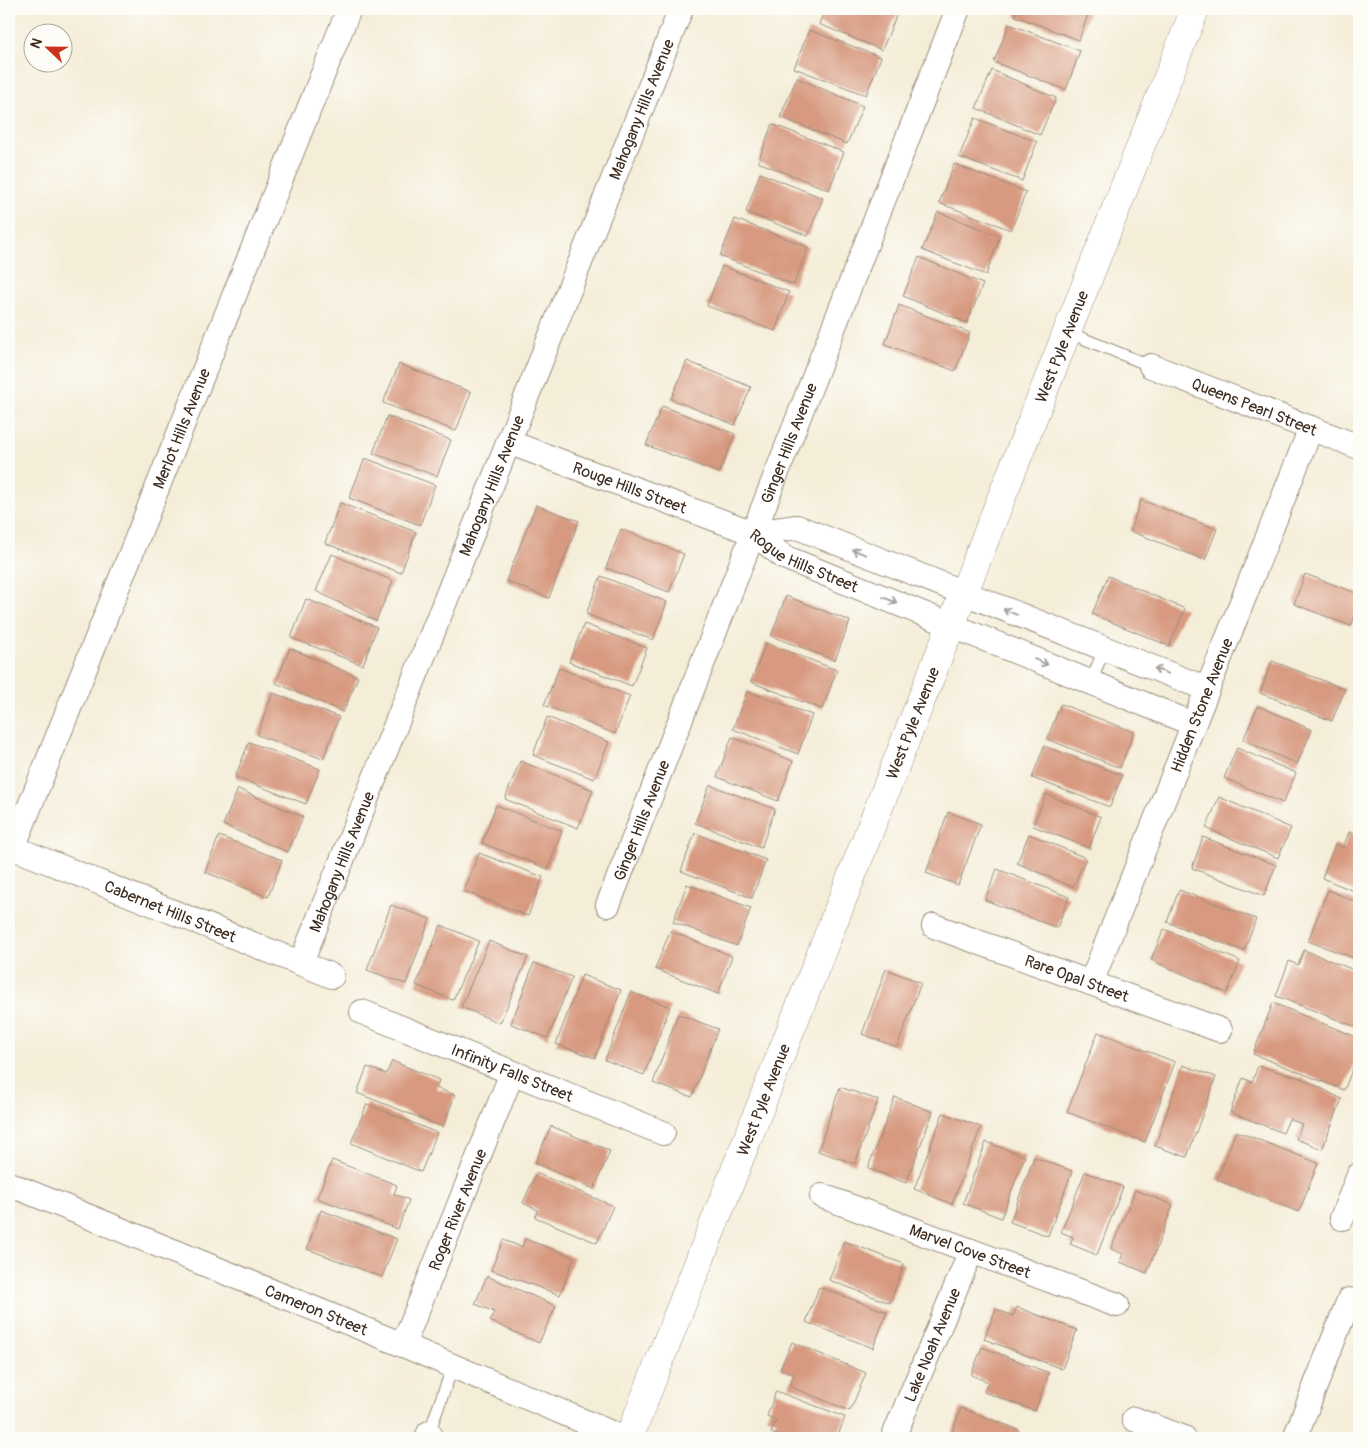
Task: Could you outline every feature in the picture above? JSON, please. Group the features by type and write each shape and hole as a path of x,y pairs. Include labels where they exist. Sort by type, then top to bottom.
{"street":[{"name":"Merlot Hills Avenue","path":"11,847 349,9"},
{"name":"Mahogany Hills Avenue","path":"301,963 681,9"},
{"name":"Ginger Hills Avenue","path":"608,905 958,9"},
{"name":"West Pyle Avenue","path":"629,1438 1195,9"},
{"name":"Queens Pearl Street","path":"1151,366 1359,447"},
{"name":"Hidden Stone Avenue","path":"1091,983 1311,428"},
{"name":"Rouge Hills Street","path":"508,442 753,533"},
{"name":"Rogue Hills Street","path":"753,533 797,527 1207,689"},
{"name":"Rogue Hills Street","path":"753,533 784,557 1193,724"},
{"name":"Cabernet Hills Street","path":"11,847 332,976"},
{"name":"Rare Opal Street","path":"934,926 1220,1030"},
{"name":"Infinity Falls Street","path":"362,1012 663,1133"},
{"name":"Roger River Avenue","path":"403,1345 512,1073"},
{"path":"1342,1218 1359,1175"},
{"name":"Cameron Street","path":"9,1184 403,1345 624,1438"},
{"name":"Marvel Cove Street","path":"822,1196 1117,1305"},
{"name":"Lake Noah Avenue","path":"893,1438 971,1251"},
{"path":"1295,1438 1348,1300"},
{"path":"1134,1419 1184,1438"}],"lane":[{"path":"1067,332 1151,366"},
{"path":"1091,682 1104,649"},
{"path":"428,1436 453,1366"}],"building":[{"path":"825,9 892,9 898,11 882,50 819,24"},
{"path":"1017,9 1090,9 1079,40 1015,16"},
{"path":"1009,24 1080,51 1066,90 994,62"},
{"path":"809,30 881,57 866,95 794,68"},
{"path":"992,70 1056,98 1040,135 976,108"},
{"path":"797,78 863,106 847,144 780,117"},
{"path":"975,118 1037,142 1022,181 959,157"},
{"path":"772,124 844,152 829,190 758,162"},
{"path":"954,164 1026,192 1011,230 939,203"},
{"path":"760,173 823,198 808,236 746,212"},
{"path":"938,212 1000,236 986,275 922,250"},
{"path":"735,219 808,247 794,285 720,256"},
{"path":"919,257 983,284 967,323 903,296"},
{"path":"722,266 789,292 775,331 707,306"},
{"path":"899,305 970,333 955,371 885,344"},
{"path":"687,361 751,387 735,425 671,399"},
{"path":"399,364 471,392 456,431 383,403"},
{"path":"662,406 735,434 719,473 646,445"},
{"path":"387,416 451,440 437,476 373,453"},
{"path":"365,458 435,485 420,525 349,498"},
{"path":"1141,500 1217,529 1205,560 1130,531"},
{"path":"340,503 416,532 401,573 325,543"},
{"path":"536,505 579,521 549,598 506,581"},
{"path":"621,529 684,554 669,592 606,568"},
{"path":"332,554 393,581 376,621 316,591"},
{"path":"1305,574 1359,594 1359,605 1351,626 1294,604"},
{"path":"601,576 667,602 653,640 586,614"},
{"path":"1108,576 1185,609 1169,646 1092,614"},
{"path":"786,596 850,621 835,660 771,636"},
{"path":"306,599 377,627 363,665 291,638"},
{"path":"584,624 647,648 632,686 569,662"},
{"path":"766,643 837,670 822,709 751,682"},
{"path":"290,648 358,677 343,712 276,683"},
{"path":"1272,661 1345,689 1332,721 1260,693"},
{"path":"559,668 630,696 615,734 544,705"},
{"path":"747,691 812,715 798,754 733,729"},
{"path":"273,693 339,717 323,759 257,735"},
{"path":"1061,704 1134,732 1120,768 1047,739"},
{"path":"1258,706 1312,730 1297,764 1243,740"},
{"path":"547,717 609,742 594,779 533,755"},
{"path":"732,737 793,761 778,801 717,777"},
{"path":"249,742 320,769 306,804 235,777"},
{"path":"1044,746 1122,775 1110,807 1032,778"},
{"path":"1237,748 1296,773 1283,803 1224,778"},
{"path":"520,761 593,790 578,828 505,799"},
{"path":"710,785 775,809 761,848 695,823"},
{"path":"238,789 303,817 288,852 223,825"},
{"path":"1046,794 1101,817 1089,848 1033,826"},
{"path":"1219,797 1291,828 1278,858 1206,828"},
{"path":"496,805 562,831 548,869 482,843"},
{"path":"948,812 981,824 958,885 926,873"},
{"path":"1349,832 1359,835 1359,893 1322,878 1335,844 1343,848"},
{"path":"695,833 766,860 752,898 681,871"},
{"path":"1029,834 1086,858 1073,887 1017,863"},
{"path":"219,836 282,860 268,897 205,872"},
{"path":"1203,837 1276,865 1264,896 1192,868"},
{"path":"479,853 543,877 528,916 464,891"},
{"path":"997,869 1069,897 1057,928 985,900"},
{"path":"687,884 751,908 737,946 673,922"},
{"path":"1179,890 1256,919 1244,951 1167,922"},
{"path":"1328,890 1359,903 1359,960 1308,941"},
{"path":"391,905 430,919 406,984 367,970"},
{"path":"441,925 479,941 453,1000 416,985"},
{"path":"1164,929 1240,961 1227,993 1151,960"},
{"path":"670,931 732,956 718,994 655,969"},
{"path":"489,941 528,957 500,1023 461,1007"},
{"path":"1304,950 1359,972 1359,1028 1276,996 1289,961 1298,965"},
{"path":"534,963 572,977 548,1038 511,1024"},
{"path":"886,969 921,983 897,1047 862,1034"},
{"path":"582,975 621,990 595,1058 556,1044"},
{"path":"631,992 670,1007 644,1075 605,1060"},
{"path":"1273,1003 1359,1038 1359,1053 1344,1090 1253,1054"},
{"path":"678,1014 718,1029 692,1097 653,1083"},
{"path":"1098,1032 1175,1062 1145,1142 1067,1112"},
{"path":"392,1061 439,1080 436,1088 455,1095 443,1127 357,1093 367,1067 386,1074"},
{"path":"1183,1065 1216,1077 1187,1157 1155,1146"},
{"path":"1258,1066 1301,1078 1342,1099 1322,1149 1296,1139 1302,1124 1289,1119 1283,1133 1230,1112 1243,1078 1252,1082"},
{"path":"840,1087 878,1100 855,1164 818,1151"},
{"path":"895,1097 933,1112 906,1183 868,1168"},
{"path":"367,1104 437,1133 421,1172 351,1143"},
{"path":"943,1113 981,1127 952,1204 914,1189"},
{"path":"551,1126 610,1151 594,1189 535,1163"},
{"path":"1236,1131 1318,1163 1299,1212 1217,1180"},
{"path":"986,1142 1025,1156 1001,1218 963,1203"},
{"path":"1034,1157 1072,1171 1048,1236 1010,1222"},
{"path":"332,1160 397,1185 394,1194 409,1200 398,1229 317,1198"},
{"path":"1085,1172 1123,1187 1097,1255 1070,1244 1073,1237 1061,1232"},
{"path":"536,1173 613,1206 597,1243 535,1217 538,1210 523,1203"},
{"path":"1135,1190 1173,1205 1147,1273 1120,1262 1123,1254 1111,1249"},
{"path":"321,1210 397,1239 382,1277 307,1249"},
{"path":"525,1239 574,1257 560,1295 491,1270 503,1240 522,1247"},
{"path":"844,1241 904,1264 890,1303 829,1280"},
{"path":"487,1276 556,1306 539,1343 490,1321 494,1312 475,1304"},
{"path":"819,1287 887,1312 873,1348 806,1322"},
{"path":"1017,1307 1077,1330 1062,1369 984,1339 996,1309 1013,1316"},
{"path":"792,1342 866,1373 850,1411 789,1386 794,1374 780,1369"},
{"path":"982,1347 1049,1373 1035,1411 984,1392 988,1382 971,1375"},
{"path":"776,1391 845,1417 837,1438 786,1438 771,1433 776,1420 767,1416"},
{"path":"961,1408 1019,1430 1016,1438 950,1438"}]}
